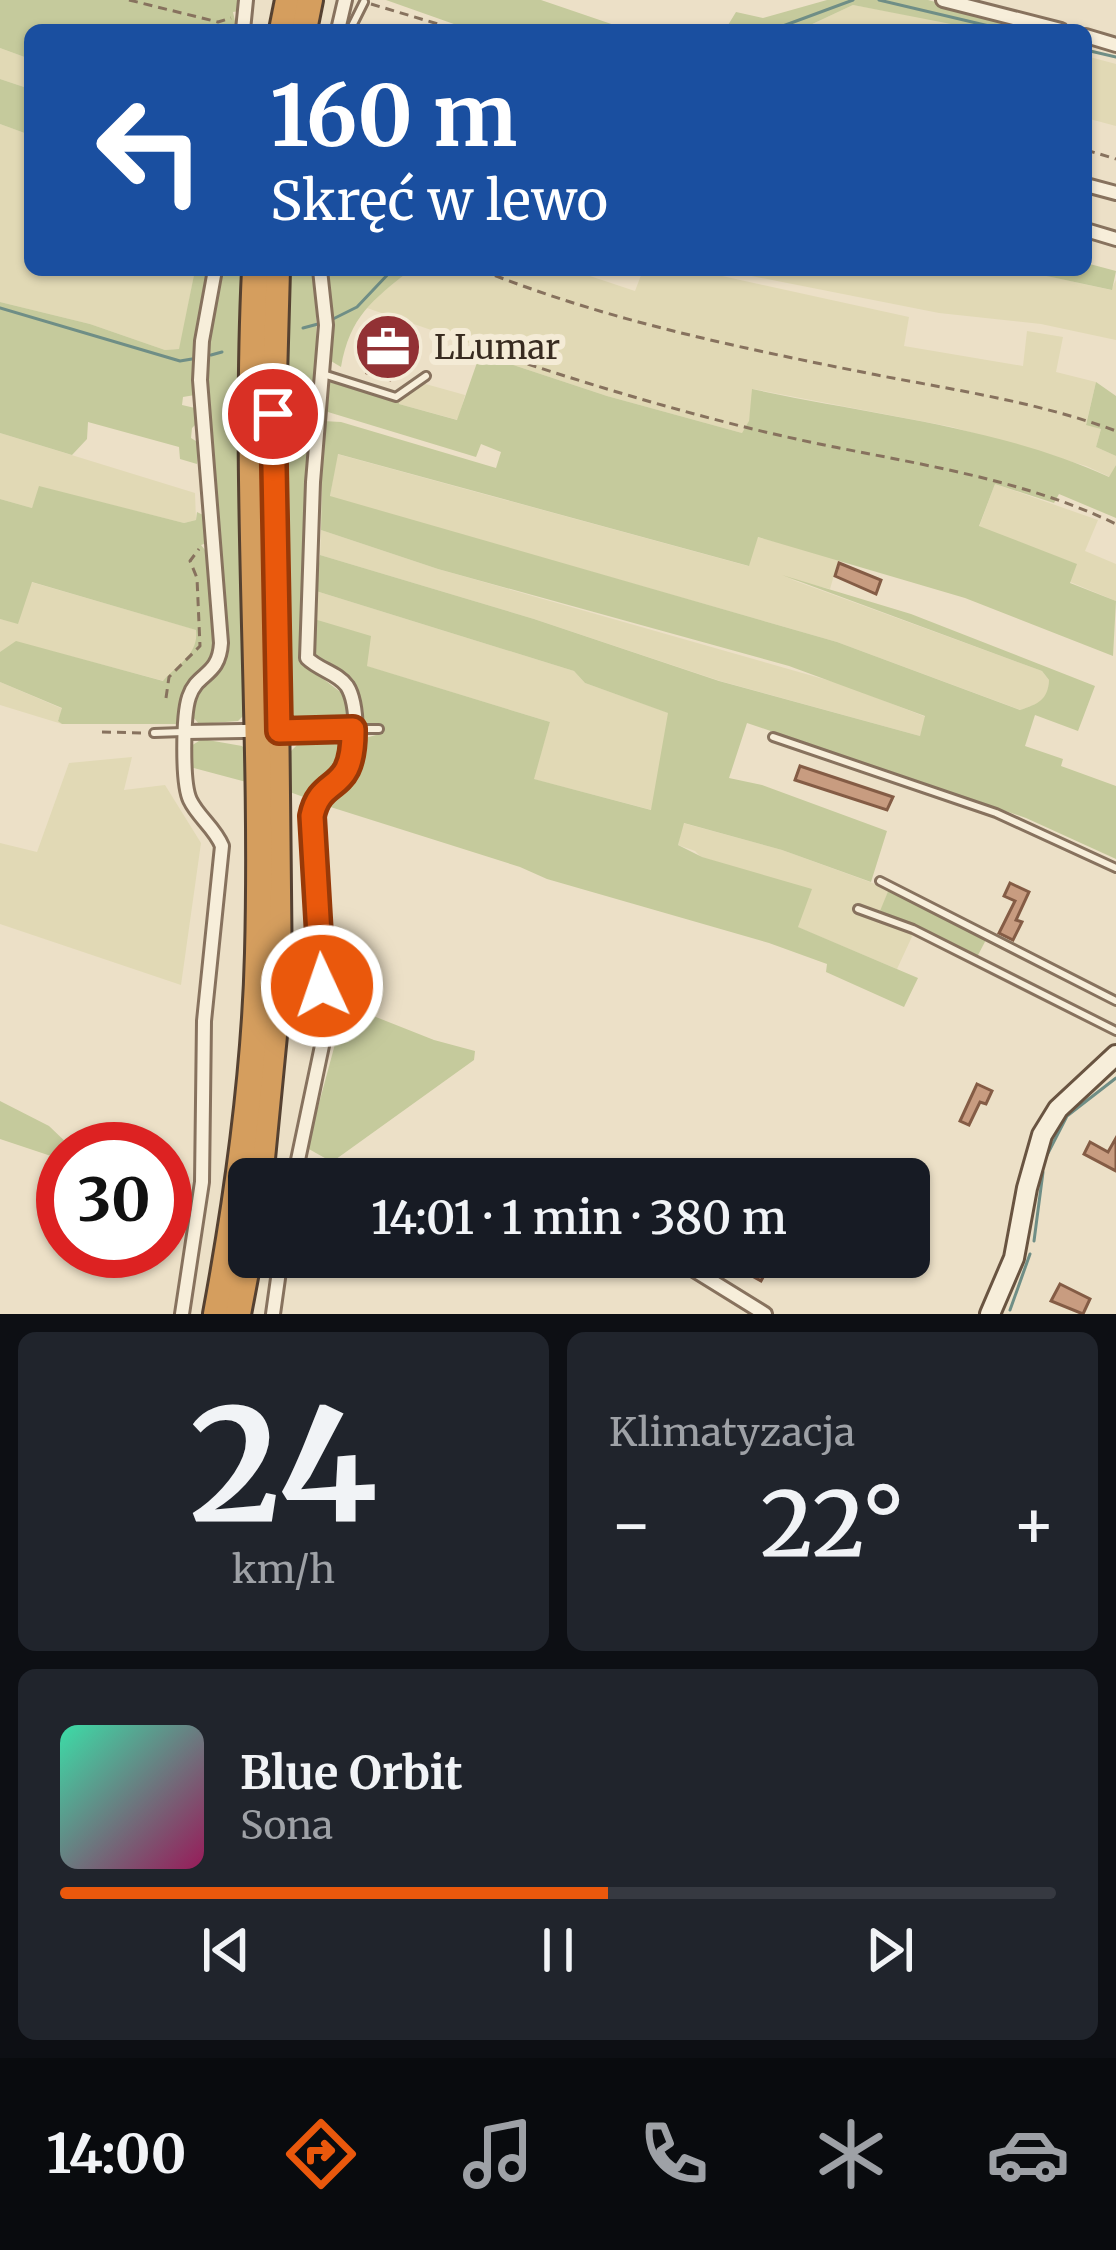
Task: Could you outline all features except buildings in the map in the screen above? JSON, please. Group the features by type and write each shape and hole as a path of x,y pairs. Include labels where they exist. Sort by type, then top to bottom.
{"highway":[{"path":"254,276 251,412 279,984 262,1158"},
{"path":"216,1314 251,1064 258,958 259,795 268,732 277,276"},
{"path":"238,1314 245,1278"}],"street":[{"path":"243,23 246,0"},
{"path":"943,0 1037,24"},
{"path":"182,1314 202,1182 204,1021 222,846 191,804 187,790 191,692 215,668 220,656 200,380 214,276"},
{"path":"298,1158 323,1041 312,816 320,795 348,772 353,758 350,692 343,680 307,658 313,482 326,325 321,276"},
{"path":"187,732 353,729"},
{"path":"994,1312 1014,1258 1042,1135 1058,1109 1116,1055"},
{"path":"273,1314 278,1278"},
{"path":"707,1278 765,1314"}],"lane":[{"path":"323,374 396,397 426,376"},
{"path":"353,729 379,729"},
{"path":"154,733 187,732"},
{"path":"773,737 996,813 1116,868"},
{"path":"880,881 1116,1001"},
{"path":"858,909 913,929 1116,1031"}],"path":[{"path":"128,0 218,22 243,23"},
{"path":"364,2 438,24"},
{"path":"497,276 669,332 1039,407 1116,430"},
{"path":"485,350 781,436 932,464 1009,484 1116,524"},
{"path":"166,698 169,677 200,646 197,578 190,561 198,549 213,546"},
{"path":"102,731 154,733"}],"shaded area":[{"path":"853,5 956,24 812,24"},
{"path":"0,48 24,57 24,87 0,79"},
{"path":"1092,58 1116,64 1116,126 1092,120"},
{"path":"0,124 24,133 24,276 194,276 180,349 165,350 90,324 0,302"},
{"path":"403,276 590,276 635,291 641,276 722,276 909,317 904,346 1023,366 1027,331 1063,337 1056,372 1096,382 1086,424 1101,429 1096,447 1116,456 1116,465 1110,477 952,427 753,389 749,422 742,433 480,354 481,347 364,307"},
{"path":"751,276 1048,276 1111,290 1116,280 1116,340 1041,324 939,313"},
{"path":"422,383 465,395 458,420 399,404 399,399"},
{"path":"0,433 195,493 196,520 184,523 40,487 32,508 0,499"},
{"path":"337,454 748,566 757,537 839,558 830,589 790,579 1042,671 1049,680 1048,693 1039,703 1021,710 837,642 330,497"},
{"path":"995,484 1098,520 1085,551 1116,564 1116,601 1070,582 1076,564 979,527"},
{"path":"321,530 438,569 841,684 926,717 920,736 720,681 320,555"},
{"path":"31,582 197,630 198,642 164,681 47,650 0,652 0,619 18,623"},
{"path":"316,591 574,671 585,683 669,713 652,810 533,779 550,722 366,666 314,619"},
{"path":"0,682 63,709 58,720 62,724 0,705"},
{"path":"132,757 124,790 165,785 201,843 181,985 0,924 0,843 37,852 69,763"},
{"path":"683,823 782,850 889,889 881,911 916,928 897,969 797,927 811,890 701,857 678,845"}],"green space":[{"path":"0,0 240,0 239,11 233,12 236,24 24,24 24,57 0,48"},
{"path":"386,0 541,0 611,24 454,24"},
{"path":"827,0 928,0 1022,24 951,24 853,5 812,24 729,24 736,12 763,18"},
{"path":"0,79 24,87 24,133 0,124"},
{"path":"1092,265 1116,271 1112,290 1047,276 1092,276"},
{"path":"194,276 209,276 196,345 195,395 183,397 182,405 195,408 197,423 191,438 199,443 197,464 180,459 179,447 88,422 87,439 72,455 0,433 0,302 90,324 165,350 179,349"},
{"path":"217,276 245,276 245,714 238,721 199,724 192,716 193,706 227,654 204,366"},
{"path":"283,276 313,276 316,364 302,657 343,694 347,713 344,723 295,719 285,710"},
{"path":"327,276 403,276 357,322 341,367 331,361"},
{"path":"480,354 742,433 749,421 752,389 1023,445 1109,477 1116,465 1116,518 1059,494 1054,503 995,484 979,526 1077,564 1070,583 1116,601 1113,656 965,598 758,537 749,566 338,454 330,496 837,642 1020,710 1044,697 1049,680 1042,671 782,575 911,614 1095,686 1078,731 1035,715 1025,746 1063,759 1061,766 1116,786 1116,859 1026,818 747,723 729,778 762,785 887,831 871,882 782,850 684,823 678,845 702,857 812,889 798,927 918,978 904,1007 826,972 827,964 769,943 547,879 321,804 353,771 358,740 376,735 378,725 361,723 359,709 313,653 314,619 371,636 367,666 550,722 534,779 651,810 668,713 585,683 574,671 316,591 320,555 719,681 920,736 925,716 789,666 438,569 321,530 323,421 341,422 496,468 501,452 481,444 476,457 328,412 324,405 328,382 399,399 399,404 457,420"},
{"path":"1096,382 1116,396 1116,456 1096,447 1101,429 1086,425"},
{"path":"39,486 184,523 196,520 197,512 203,515 207,543 201,545 209,555 216,652 215,660 183,694 180,724 62,724 58,721 62,708 0,682 0,652 16,641 163,681 186,658 196,638 196,630 32,582 18,624 0,619 0,499 32,508"},
{"path":"202,739 242,746 249,754 250,783 190,767 191,746"},
{"path":"301,741 346,741 344,760 329,780 309,799 287,791 286,756"},
{"path":"889,889 988,936 977,957 880,911"},
{"path":"338,1002 475,1051 474,1060 338,1158 325,1158 307,1148 335,1044"},
{"path":"0,1101 41,1122 36,1122 36,1151 0,1139"}],"waterway":[{"path":"788,24 853,0"},
{"path":"879,0 981,24"},
{"path":"1092,51 1116,57"},
{"path":"333,319 357,307 386,276"},
{"path":"0,308 180,361 192,359"},
{"path":"303,328 318,324"},
{"path":"211,355 222,352"},
{"path":"1046,1157 1067,1116 1116,1078"},
{"path":"1034,1241 1043,1172"},
{"path":"1010,1310 1030,1254"}],"place":[{"name":"LLumar","path":"388,347"}],"route":[{"path":"273,414 279,731 353,729 348,772 320,795 312,816 322,986"}]}
